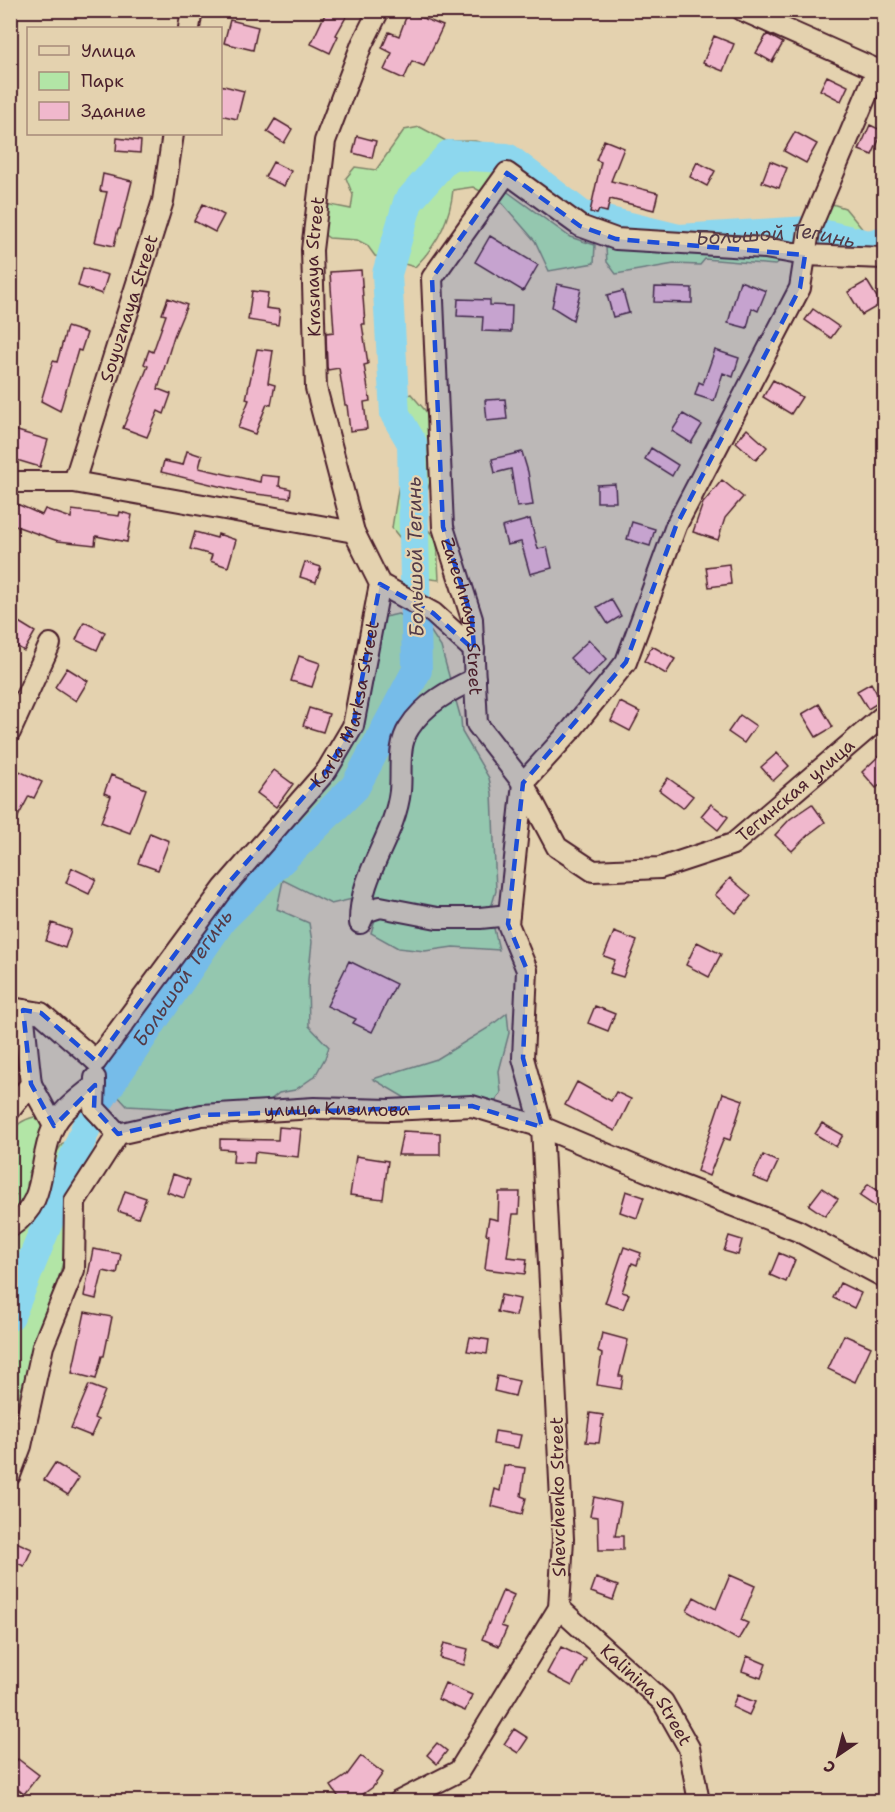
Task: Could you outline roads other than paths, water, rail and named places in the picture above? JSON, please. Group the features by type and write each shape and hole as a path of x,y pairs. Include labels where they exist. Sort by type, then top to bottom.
{"street":[{"path":"189,27 192,10"},
{"name":"Krasnaya Street","path":"354,532 316,388 312,250 325,141 362,44 379,10"},
{"path":"542,1127 523,1058 527,970 508,924 523,783 572,729 626,662 676,526 800,288 809,231 881,71 742,10"},
{"name":"Soyuznaya Street","path":"74,482 164,201 173,135"},
{"name":"Zarechnaya Street","path":"523,783 477,724 472,619 443,527 432,278 507,173 580,226 616,239 765,248 805,255 885,258"},
{"path":"10,482 74,482 354,532 380,584 433,613 474,650"},
{"name":"Karla Marksa Street","path":"96,1061 224,888 327,770 353,726 380,584"},
{"path":"10,732 50,644"},
{"path":"475,679 453,689 435,701 408,729 401,754 400,792 388,830 369,873 360,907 360,923 364,912 380,907 437,918 509,915"},
{"name":"Тегинская улица","path":"523,783 557,847 593,871 660,868 733,844 885,715"},
{"path":"10,1474 21,1446 43,1346 74,1270 75,1201 118,1134 94,1108 96,1061 41,1013 17,1009 31,1084 54,1125"},
{"path":"10,1110 31,1084"},
{"path":"10,1227 24,1218 36,1200 54,1125 67,1109 95,1084"},
{"name":"улица Кизилова","path":"118,1134 202,1115 314,1108 390,1110 472,1106 542,1127 798,1232 885,1277"},
{"name":"Shevchenko Street","path":"398,1802 459,1771 559,1608 563,1539 542,1127"},
{"name":"Kalinina Street","path":"559,1608 663,1702 689,1748 699,1802"}],"waterway":[{"name":"Большой Тегинь","path":"10,1316 94,1108 222,919 355,787 417,670 412,443 395,414 387,274 408,202 449,155 507,158 581,215 679,239 809,231 869,245 884,241"}]}
